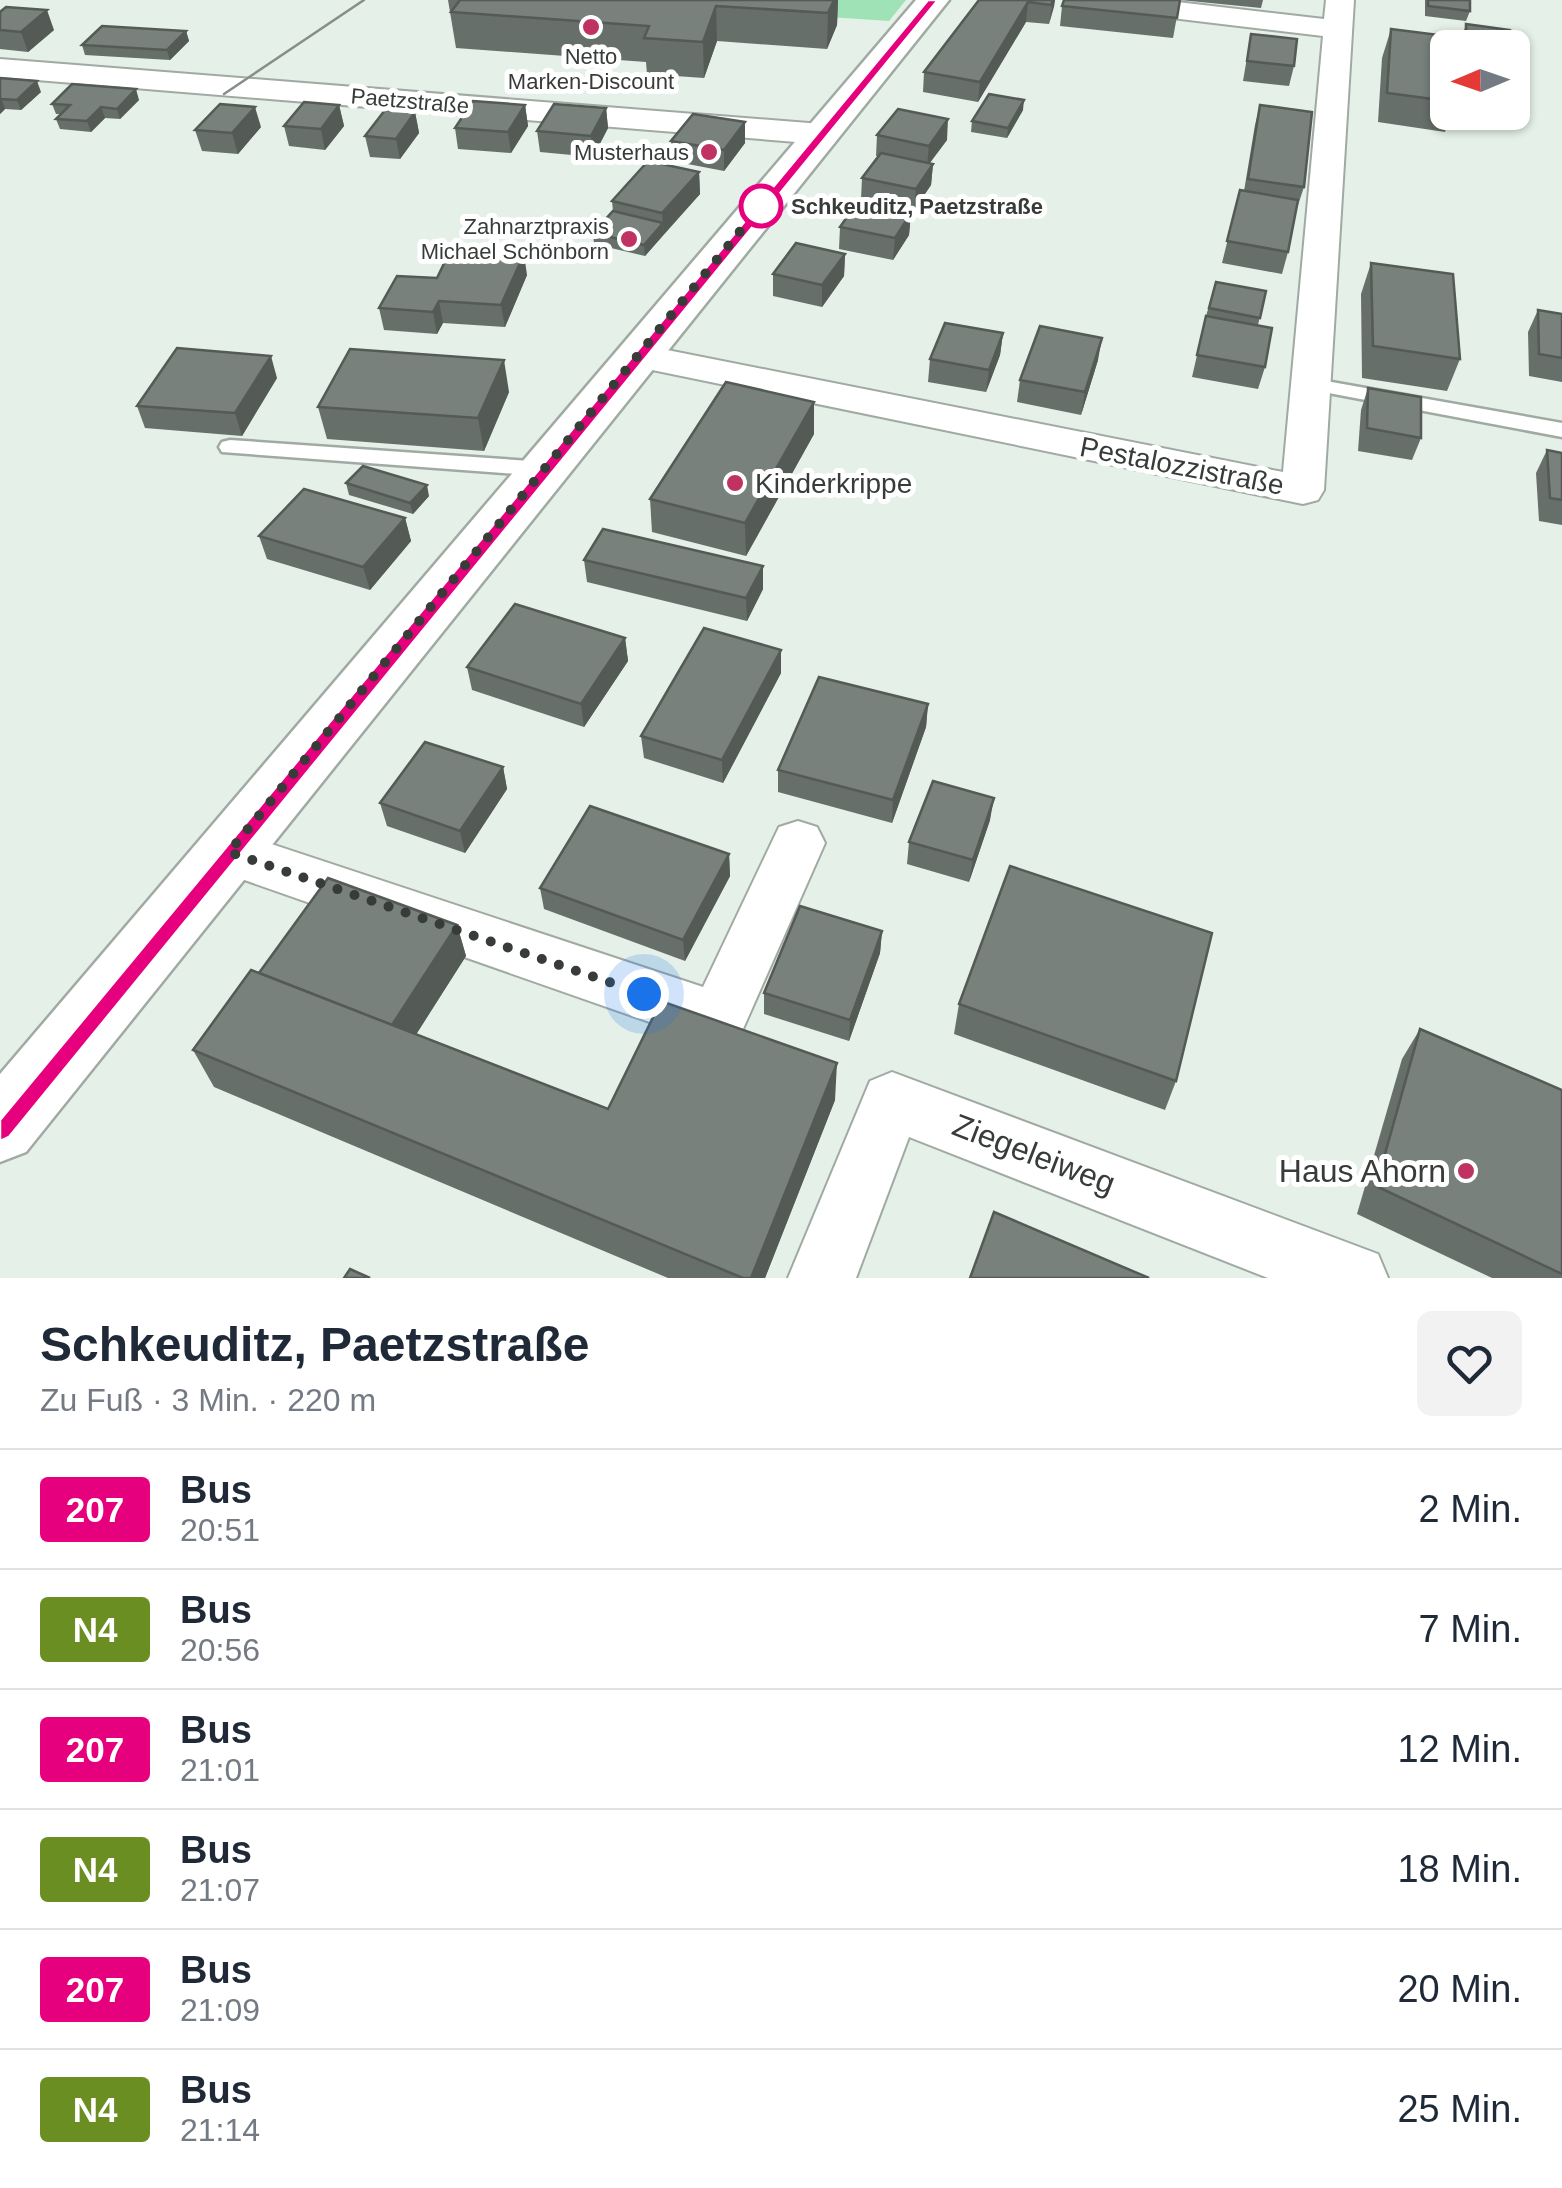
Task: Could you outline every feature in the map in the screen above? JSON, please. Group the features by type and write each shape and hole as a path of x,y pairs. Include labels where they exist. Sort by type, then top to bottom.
{"street":[{"path":"0,1128 932,0"},
{"path":"1088,0 1338,14"},
{"name":"Pestalozzistraße","path":"638,356 1302,490 1338,14"},
{"name":"Paetzstraße","path":"0,68 821,134"},
{"path":"229,852 718,1019 798,843"},
{"name":"Ziegeleiweg","path":"822,1278 892,1101 1354,1278"}],"lane":[{"path":"1309,384 1562,430"},
{"path":"230,446 544,469"}],"green space":[{"path":"577,0 906,0 889,21"}],"building":[{"path":"460,0 834,0 828,13 716,6 703,42 644,38 649,26 451,12"},
{"path":"979,0 1053,0 1051,5 1028,2 980,82 924,72"},
{"path":"1064,0 1180,0 1177,18 1062,6"},
{"path":"1428,0 1470,0 1470,11 1428,6"},
{"path":"6,7 47,10 21,32 0,30 0,12"},
{"path":"1466,24 1510,30 1466,30"},
{"path":"102,26 186,31 167,50 82,45"},
{"path":"1391,29 1430,34 1430,99 1387,93"},
{"path":"1251,34 1297,39 1294,66 1247,61"},
{"path":"0,78 37,81 17,100 0,99"},
{"path":"72,84 136,89 117,109 101,107 87,121 56,119 70,105 52,104"},
{"path":"989,94 1024,100 1008,128 972,121"},
{"path":"473,101 525,105 508,132 455,128"},
{"path":"304,102 339,105 321,129 284,126"},
{"path":"220,104 255,107 232,133 195,130"},
{"path":"554,104 606,108 591,136 537,131"},
{"path":"1260,105 1312,112 1304,187 1248,179"},
{"path":"898,109 948,119 929,146 877,135"},
{"path":"385,110 415,112 396,139 365,136"},
{"path":"693,114 745,122 724,150 671,141"},
{"path":"881,153 933,164 916,189 862,178"},
{"path":"648,161 699,172 662,213 612,201"},
{"path":"1240,190 1298,200 1288,252 1227,241"},
{"path":"857,203 911,213 895,238 840,227"},
{"path":"613,211 663,223 644,245 593,233"},
{"path":"796,243 845,254 822,285 773,274"},
{"path":"451,249 524,254 501,305 439,301 433,312 379,308 397,276 437,278"},
{"path":"1371,263 1453,274 1460,359 1373,346"},
{"path":"1216,282 1266,291 1260,318 1209,308"},
{"path":"1538,310 1562,314 1562,358 1539,354"},
{"path":"1206,316 1272,328 1265,367 1197,355"},
{"path":"945,323 1003,333 989,370 930,359"},
{"path":"1040,326 1102,338 1085,392 1020,380"},
{"path":"177,348 271,356 235,413 137,406"},
{"path":"350,349 504,360 478,418 318,407"},
{"name":"Kinderkrippe","path":"726,382 814,402 745,523 650,499"},
{"path":"1368,388 1421,397 1421,438 1367,428"},
{"path":"1547,450 1562,453 1562,500 1550,498"},
{"path":"363,466 427,485 410,503 346,483"},
{"path":"304,489 405,518 363,567 259,536"},
{"path":"603,529 763,566 746,598 584,560"},
{"path":"515,604 625,638 581,704 467,667"},
{"path":"704,628 781,650 722,760 641,736"},
{"path":"819,677 928,704 893,800 778,770"},
{"path":"425,742 503,767 460,831 380,803"},
{"path":"933,781 994,798 973,860 909,842"},
{"path":"590,806 729,854 683,940 540,888"},
{"path":"1010,866 1212,933 1176,1081 959,1004"},
{"path":"328,878 457,925 392,1025 259,973"},
{"path":"800,906 882,931 850,1020 764,993"},
{"path":"251,970 608,1109 661,1001 837,1063 751,1278 743,1278 193,1050"},
{"name":"Haus Ahorn","path":"1420,1029 1562,1090 1562,1274 1376,1186"},
{"path":"994,1212 1149,1278 970,1278"},
{"path":"350,1269 370,1278 344,1278"}],"tram line":[{"path":"224,94 364,0"}],"bus line":[{"name":"207","path":"0,1128 933,0"}],"place":[{"name":"Netto Marken-Discount","path":"591,27"},
{"name":"Musterhaus","path":"709,152"},
{"name":"Schkeuditz, Paetzstraße","path":"761,206"},
{"name":"Zahnarztpraxis Michael Schönborn","path":"629,239"},
{"name":"Kinderkrippe","path":"735,483"},
{"name":"Haus Ahorn","path":"1466,1171"}],"route":[{"path":"644,994 229,852 761,206"}]}
